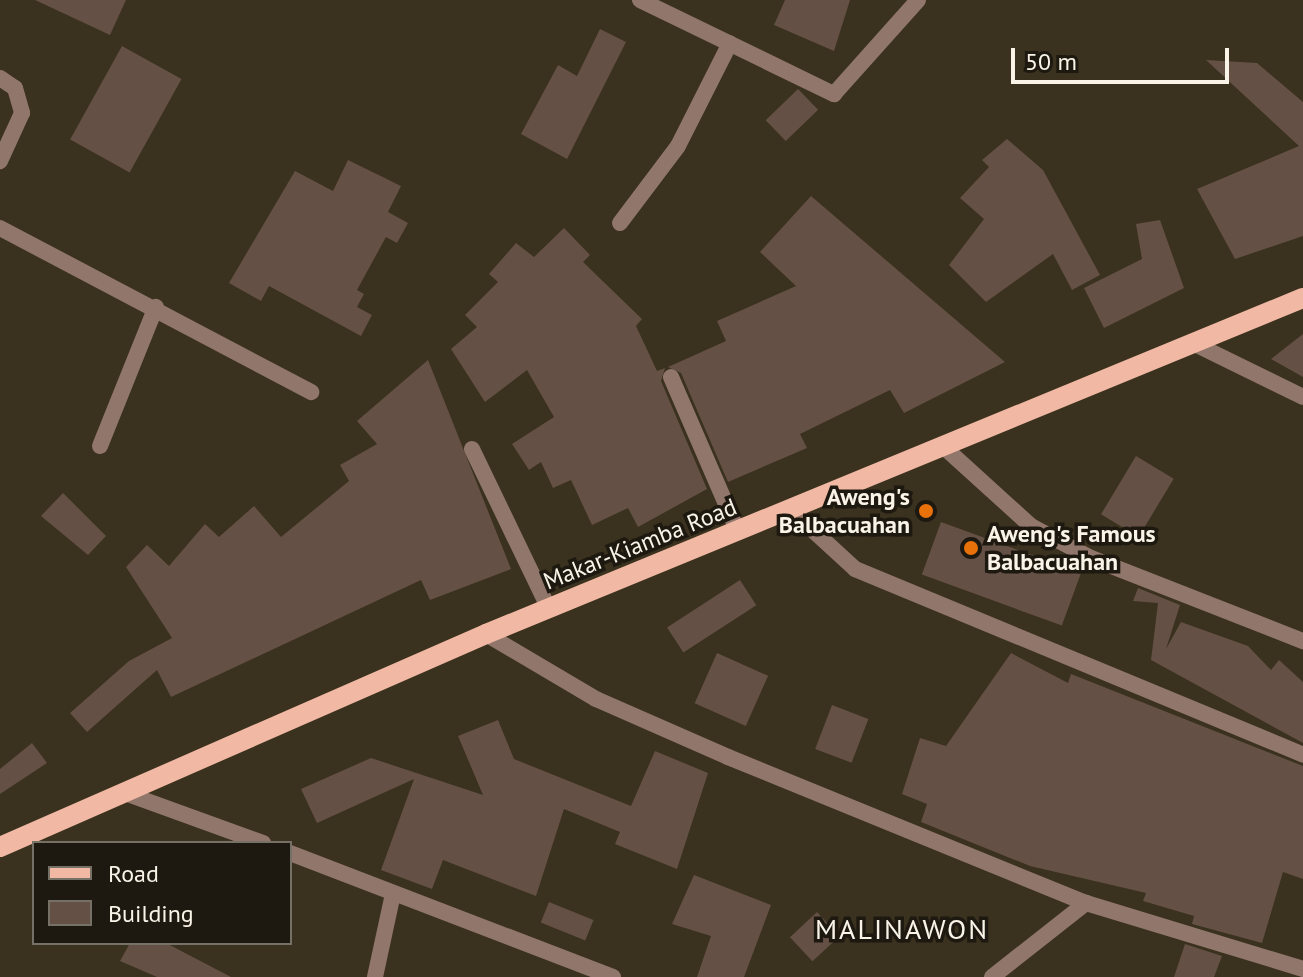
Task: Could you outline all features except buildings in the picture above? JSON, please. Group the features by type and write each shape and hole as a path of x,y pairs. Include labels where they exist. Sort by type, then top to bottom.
{"main road":[{"name":"Makar-Kiamba Road","path":"0,847 486,634 792,511 1303,298"}],"street":[{"path":"640,0 834,94 918,0"},
{"path":"620,223 678,146 730,43"},
{"path":"0,78 15,88 22,113 0,161"},
{"path":"0,228 156,307 311,392"},
{"path":"100,446 156,307"},
{"path":"1195,344 1303,397"},
{"path":"671,377 738,532"},
{"path":"945,448 1031,526 1091,558 1303,641"},
{"path":"472,449 549,609"},
{"path":"792,511 855,569 1303,755"},
{"path":"486,634 596,699 1086,903 1303,969"},
{"path":"125,793 257,841"},
{"path":"292,854 613,977"},
{"path":"375,977 393,894"},
{"path":"992,977 1086,903"}],"place":[{"name":"Aweng's Balbacuahan","path":"926,511"},
{"name":"Aweng's Famous Balbacuahan","path":"971,548"}],"district":[{"name":"MALINAWON","path":"902,929"}]}
